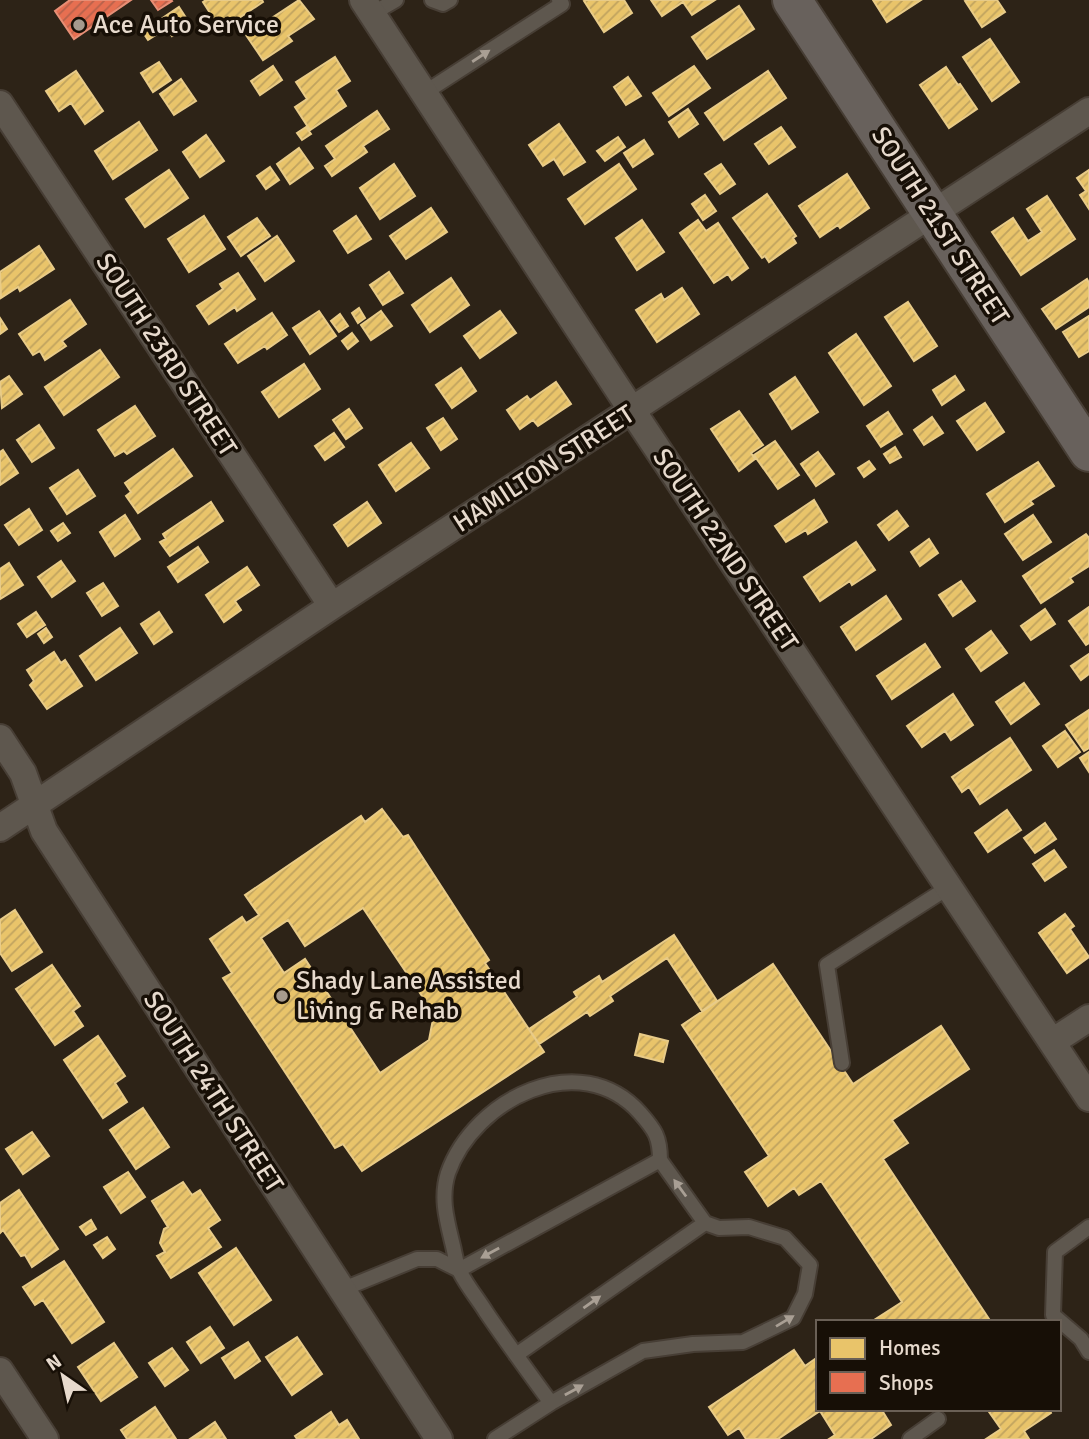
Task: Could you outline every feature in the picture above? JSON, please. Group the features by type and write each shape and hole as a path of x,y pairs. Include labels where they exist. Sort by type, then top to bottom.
{"street":[{"name":"SOUTH 21ST STREET","path":"792,0 1089,452"},
{"name":"SOUTH 22ND STREET","path":"368,7 633,412 1089,1098"},
{"name":"SOUTH 23RD STREET","path":"0,104 332,606"},
{"name":"HAMILTON STREET","path":"0,828 332,606 633,412 1089,111"},
{"name":"SOUTH 24TH STREET","path":"0,738 23,773 44,831 439,1439"},
{"path":"1052,1042 1089,1018"},
{"path":"0,1371 45,1439"}],"lane":[{"path":"368,7 396,0"},
{"path":"432,0 443,4 450,0"},
{"path":"424,93 562,4 559,0"},
{"path":"842,1063 827,965 949,887"},
{"path":"495,1439 551,1403 643,1351 743,1342 793,1318 805,1294 810,1265 785,1238 749,1227 719,1228 705,1223 660,1160 660,1143 654,1129 635,1108 604,1087 577,1081 546,1084 520,1096 488,1118 469,1136 448,1173 444,1208 459,1270 551,1403"},
{"path":"459,1270 660,1160"},
{"path":"516,1355 705,1223"},
{"path":"1059,1320 1053,1315 1055,1252 1089,1227"},
{"path":"341,1290 416,1259 437,1259 459,1270"},
{"path":"1061,1322 1081,1339 1089,1352"},
{"path":"910,1439 938,1419"}],"building: Homes":[{"path":"299,0 314,19 288,36 292,41 263,60 246,35"},
{"path":"624,0 632,13 604,32 584,1"},
{"path":"651,0 715,0 692,15 683,2 662,16"},
{"path":"873,0 921,0 887,22"},
{"path":"997,0 1005,12 982,27 965,1"},
{"path":"203,2 263,2 221,30"},
{"path":"739,6 754,29 707,59 692,37"},
{"path":"179,7 190,24 172,36 161,19"},
{"path":"153,24 159,33 148,40 142,31"},
{"path":"990,39 1019,82 992,101 963,57"},
{"path":"335,57 350,81 336,90 346,106 310,130 295,107 307,99 296,82"},
{"path":"159,62 171,80 153,92 141,73"},
{"path":"273,66 282,80 260,95 251,81"},
{"path":"694,66 710,88 669,116 653,93"},
{"path":"946,67 977,109 949,128 920,85"},
{"path":"76,71 103,111 85,124 71,103 59,111 46,91"},
{"path":"768,71 786,98 724,140 705,113"},
{"path":"628,77 641,96 626,105 614,87"},
{"path":"181,79 196,101 174,115 160,94"},
{"path":"688,109 698,124 679,137 669,122"},
{"path":"377,111 389,129 363,146 367,152 332,176 325,166 335,159 326,146"},
{"path":"139,122 157,150 113,179 95,151"},
{"path":"559,124 585,162 564,175 554,159 543,166 529,145"},
{"path":"306,127 311,134 302,140 297,133"},
{"path":"781,127 795,147 769,164 755,144"},
{"path":"206,135 224,161 200,177 183,152"},
{"path":"618,137 625,147 605,161 597,151"},
{"path":"644,140 653,154 633,167 624,153"},
{"path":"299,148 313,168 290,184 277,164"},
{"path":"394,164 415,196 380,219 360,188"},
{"path":"619,164 636,189 585,224 568,199"},
{"path":"721,164 735,184 720,194 705,174"},
{"path":"270,167 279,180 266,189 257,176"},
{"path":"169,170 188,198 145,227 126,199"},
{"path":"1089,170 1089,209 1080,195 1086,191 1077,178"},
{"path":"847,174 869,208 840,228 838,225 820,237 799,206"},
{"path":"767,194 796,236 793,238 796,243 769,262 765,256 762,258 733,218"},
{"path":"705,195 716,211 703,220 692,204"},
{"path":"1047,196 1075,239 1021,275 992,232 1013,218 1028,241 1042,232 1027,209"},
{"path":"431,208 447,232 406,259 390,236"},
{"path":"204,216 225,249 189,272 168,239"},
{"path":"356,216 371,239 348,253 334,231"},
{"path":"257,218 270,236 241,256 228,237"},
{"path":"642,220 664,252 637,270 616,238"},
{"path":"698,220 706,231 718,223 748,268 732,280 728,274 714,283 680,233"},
{"path":"277,236 294,261 265,281 248,256"},
{"path":"39,246 54,269 20,291 18,287 1,298 0,272"},
{"path":"389,272 403,293 383,305 370,285"},
{"path":"238,273 255,299 237,311 235,307 209,324 197,306 223,289 220,284"},
{"path":"451,278 469,305 430,332 412,305"},
{"path":"1087,279 1089,307 1056,329 1042,309"},
{"path":"682,288 699,314 657,342 636,310 661,294 664,300"},
{"path":"70,300 86,324 62,341 66,346 45,360 40,351 33,355 19,334"},
{"path":"908,302 937,346 914,361 885,317"},
{"path":"359,308 365,318 358,323 352,313"},
{"path":"319,311 336,336 310,354 293,328"},
{"path":"381,311 392,326 371,340 361,325"},
{"path":"500,311 516,333 480,358 464,336"},
{"path":"272,313 287,335 267,349 265,346 238,363 225,344"},
{"path":"340,314 348,326 339,332 331,321"},
{"path":"1089,316 1089,351 1079,357 1063,332"},
{"path":"0,318 7,329 0,334"},
{"path":"352,333 358,341 348,349 342,341"},
{"path":"856,334 891,386 864,405 829,353"},
{"path":"100,350 119,377 64,415 45,387"},
{"path":"304,364 320,389 279,417 262,392"},
{"path":"461,368 476,391 452,408 436,385"},
{"path":"9,376 22,394 2,408 0,382"},
{"path":"955,376 964,390 942,405 933,390"},
{"path":"795,377 818,412 792,429 770,394"},
{"path":"556,382 571,404 538,426 533,420 520,429 507,410 527,396 530,400"},
{"path":"985,403 1004,432 977,450 957,421"},
{"path":"135,406 155,436 127,454 124,451 115,456 98,430"},
{"path":"349,409 362,428 346,439 333,420"},
{"path":"739,411 763,445 751,453 755,459 739,471 711,429"},
{"path":"888,412 902,434 881,447 867,426"},
{"path":"932,417 943,433 924,445 914,430"},
{"path":"443,418 457,439 441,450 427,428"},
{"path":"39,425 54,448 32,462 17,440"},
{"path":"334,433 344,447 325,460 315,446"},
{"path":"775,441 799,475 778,489 754,455"},
{"path":"411,443 429,468 396,491 379,465"},
{"path":"895,447 901,457 890,463 884,454"},
{"path":"173,449 192,476 138,513 126,496 131,492 125,483"},
{"path":"3,450 18,473 0,485 0,452"},
{"path":"818,452 834,474 816,486 801,464"},
{"path":"869,461 875,469 864,477 858,468"},
{"path":"1038,462 1054,486 1030,501 1033,504 1005,522 987,494"},
{"path":"78,470 95,496 67,514 50,488"},
{"path":"814,500 827,522 808,534 806,530 786,542 775,526"},
{"path":"211,502 223,521 170,556 160,542 166,539 163,534"},
{"path":"367,502 381,523 348,546 334,525"},
{"path":"29,509 42,530 19,545 5,525"},
{"path":"897,511 908,526 889,540 878,525"},
{"path":"125,515 140,539 115,556 100,532"},
{"path":"1033,515 1051,542 1023,560 1005,534"},
{"path":"63,523 70,533 58,541 51,531"},
{"path":"1086,534 1089,538 1089,566 1070,578 1073,582 1041,603 1023,576"},
{"path":"929,539 938,553 920,566 911,552"},
{"path":"856,542 875,570 852,585 850,581 820,601 804,577"},
{"path":"198,547 208,562 178,582 168,567"},
{"path":"61,561 75,581 52,597 38,577"},
{"path":"9,563 23,585 0,599 0,569"},
{"path":"247,567 259,585 235,601 241,610 224,622 206,595"},
{"path":"961,581 975,601 953,616 939,595"},
{"path":"103,583 118,606 102,616 87,593"},
{"path":"886,596 901,619 856,650 841,627"},
{"path":"1089,607 1089,643 1086,645 1069,621"},
{"path":"1045,609 1055,624 1031,640 1021,626"},
{"path":"36,612 45,625 27,637 18,624"},
{"path":"159,612 172,632 154,644 141,624"},
{"path":"46,628 52,637 44,643 38,634"},
{"path":"120,628 137,653 96,680 80,656"},
{"path":"991,631 1007,653 981,671 966,649"},
{"path":"925,644 940,667 892,699 877,676"},
{"path":"54,652 61,663 65,660 82,686 47,709 30,685 34,681 27,670"},
{"path":"1089,654 1089,674 1081,680 1071,666"},
{"path":"1024,683 1039,704 1011,724 996,702"},
{"path":"953,694 973,725 951,740 945,731 922,747 907,726"},
{"path":"1089,710 1089,748 1084,751 1066,725"},
{"path":"1065,731 1080,752 1058,767 1043,746"},
{"path":"1010,738 1031,770 980,804 969,787 962,792 952,777"},
{"path":"1089,752 1089,772 1080,758"},
{"name":"Shady Lane Assisted Living & Rehab","path":"382,809 403,837 408,835 489,960 485,963 544,1052 362,1171 343,1144 335,1148 223,978 232,973 210,939 242,917 246,923 259,915 245,895 361,816 365,822","holes":["363,908 434,1014 429,1040 380,1073 305,959 284,973 261,938 288,920 305,946"]},
{"path":"1007,810 1021,830 988,852 975,833"},
{"path":"1045,823 1056,839 1035,853 1024,838"},
{"path":"1054,850 1066,867 1045,881 1033,864"},
{"path":"15,910 42,952 12,971 0,953 0,920"},
{"path":"1065,914 1074,926 1070,929 1089,957 1067,973 1039,933"},
{"path":"674,935 717,1001 702,1011 667,958 610,996 613,1001 590,1016 587,1012 539,1044 529,1029 577,997 574,992 599,976 602,982"},
{"path":"773,964 853,1084 941,1026 969,1069 892,1120 908,1143 883,1159 990,1320 874,1320 902,1302 821,1181 799,1195 794,1188 768,1206 745,1172 769,1156 682,1025"},
{"path":"52,965 80,1006 73,1011 83,1026 55,1045 16,989"},
{"path":"640,1034 668,1041 663,1062 635,1055"},
{"path":"98,1036 125,1076 115,1083 127,1102 103,1118 64,1060"},
{"path":"143,1108 169,1147 136,1169 110,1130"},
{"path":"32,1132 49,1156 23,1174 6,1149"},
{"path":"128,1172 145,1197 121,1213 104,1187"},
{"path":"183,1182 192,1195 200,1190 220,1220 208,1228 221,1247 171,1278 157,1256 165,1252 160,1243 164,1229 168,1227 152,1201"},
{"path":"19,1190 58,1249 32,1267 3,1230 0,1233 0,1203"},
{"path":"91,1220 96,1229 86,1235 80,1227"},
{"path":"107,1237 115,1249 103,1258 94,1245"},
{"path":"236,1248 271,1300 234,1325 199,1273"},
{"path":"64,1261 104,1322 72,1343 43,1300 35,1305 23,1287"},
{"path":"210,1327 224,1348 201,1363 187,1342"},
{"path":"297,1337 322,1374 292,1395 266,1357"},
{"path":"248,1342 260,1361 235,1378 222,1358"},
{"path":"114,1343 137,1377 101,1401 78,1367"},
{"path":"172,1348 188,1370 165,1386 149,1363"},
{"path":"794,1350 805,1366 816,1358 816,1411 820,1411 778,1439 746,1439 739,1428 728,1435 709,1407"},
{"path":"155,1407 176,1439 127,1439 121,1430"},
{"path":"820,1411 884,1411 891,1425 871,1439 829,1439 835,1435"},
{"path":"988,1411 1051,1413 1024,1431 1029,1439 986,1439 1001,1429"},
{"path":"331,1412 339,1425 347,1420 359,1439 297,1439 295,1436"},
{"path":"215,1422 226,1439 190,1439"}],"building: Shops":[{"name":"Ace Auto Service","path":"70,0 131,0 74,39 55,11"},
{"path":"151,0 171,0 172,1 158,10"}],"place":[{"name":"Ace Auto Service","path":"79,25"},
{"name":"Shady Lane Assisted Living & Rehab","path":"282,996"}]}
